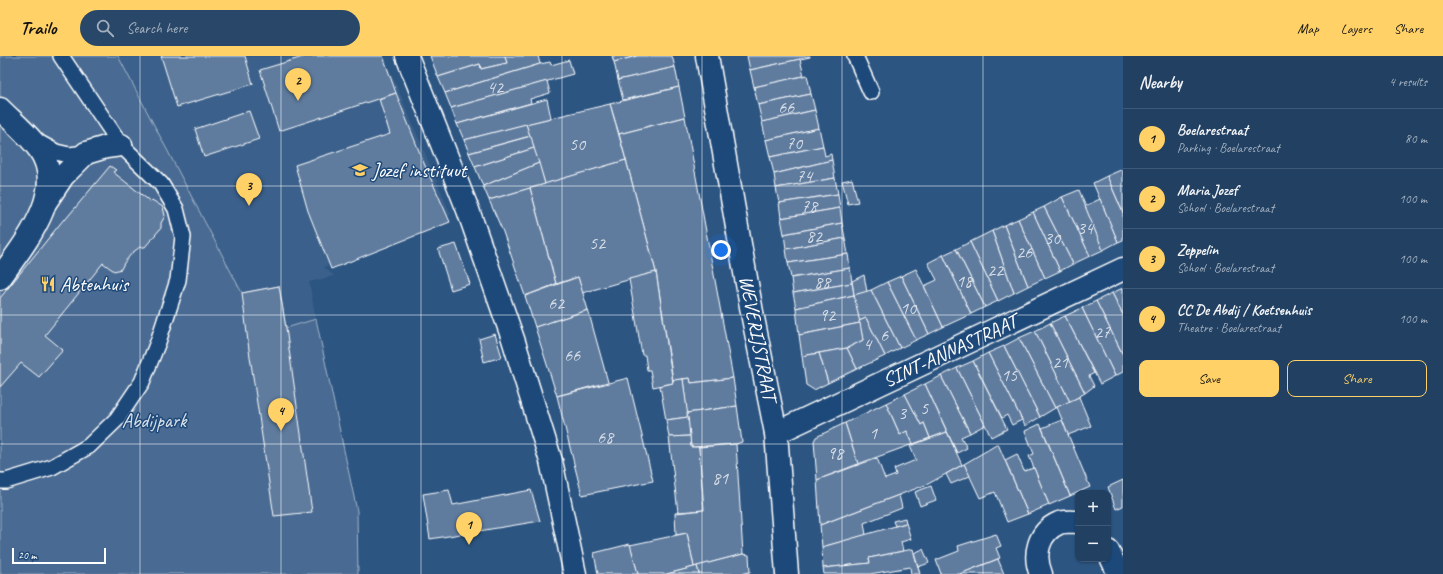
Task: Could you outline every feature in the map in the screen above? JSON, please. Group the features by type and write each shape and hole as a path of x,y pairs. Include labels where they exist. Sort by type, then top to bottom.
{"street":[{"path":"407,56 468,210 513,339 551,461 575,574"},
{"name":"WEVERIJSTRAAT","path":"707,56 753,318 776,433 787,574"},
{"path":"0,109 30,138 39,149 45,160 48,175 47,200"},
{"path":"0,278 30,235 43,211 47,200 63,176 86,153 106,147 120,145"},
{"name":"SINT-ANNASTRAAT","path":"776,433 1123,269"},
{"path":"1041,574 1037,564 1037,553 1044,534 1060,523 1075,522"},
{"path":"1111,557 1119,574"}],"lane":[{"path":"0,481 6,481 52,466 89,446 117,419 142,382 158,342 178,280 183,237 176,209 161,184 120,145 61,56"},
{"path":"855,56 871,92"},
{"path":"30,138 56,152 69,155 86,153"}],"shaded area":[{"path":"118,56 384,56 451,215 324,267 334,276 309,282 316,319 286,328 242,293"}],"green space":[{"name":"Abdijpark","path":"0,56 118,56 242,293 279,286 286,328 316,319 357,511 358,574 0,574"}],"building":[{"path":"161,56 245,56 253,84 177,107"},
{"path":"306,56 383,56 396,93 279,131 260,70"},
{"path":"430,56 505,56 507,63 481,69 480,64 438,77"},
{"path":"505,56 538,56 540,64 445,93 438,77 480,64 481,69 507,63"},
{"path":"612,56 637,56 614,62"},
{"path":"637,56 672,56 675,67 618,80 614,62"},
{"path":"747,56 810,56 810,57 750,70"},
{"path":"800,59 804,76 754,87 750,70"},
{"path":"569,60 573,74 451,108 445,93 540,64 550,62 551,65"},
{"path":"675,67 679,87 623,100 618,80"},
{"path":"807,75 811,94 758,105 754,87"},
{"path":"547,81 550,93 530,99 531,103 457,124 451,108"},
{"path":"679,87 685,117 619,134 610,104"},
{"name":"Jozef instituut","path":"396,93 423,161 450,222 331,269 308,211 295,165 390,134 379,99"},
{"path":"811,94 815,110 762,122 758,105"},
{"path":"547,99 551,118 464,140 457,124"},
{"path":"610,104 626,160 545,184 526,124"},
{"path":"815,110 819,128 766,140 762,122"},
{"path":"249,111 259,139 204,157 195,129"},
{"path":"685,117 733,378 691,383 690,378 673,380 656,272 619,134"},
{"path":"526,124 530,136 469,153 464,140"},
{"path":"819,128 823,146 770,157 766,140"},
{"path":"531,136 534,148 475,167 469,153"},
{"path":"823,146 825,156 831,154 832,160 774,174 770,157"},
{"path":"534,148 539,163 483,186 475,167"},
{"path":"626,160 656,272 582,293 578,277 556,284 530,188"},
{"path":"832,160 835,178 776,188 774,174"},
{"path":"539,163 545,184 489,200 483,186"},
{"name":"Abtenhuis","path":"110,166 116,170 113,172 151,202 152,200 163,207 165,216 161,223 161,228 145,247 140,247 132,253 121,269 114,271 103,263 45,335 63,350 39,377 21,363 0,387 0,298 64,219 65,220"},
{"path":"1123,169 1123,213 1107,176"},
{"path":"1107,176 1123,213 1123,240 1118,242 1093,183"},
{"path":"835,178 838,194 779,203 776,188"},
{"path":"852,179 858,202 848,204 842,181"},
{"path":"530,188 556,284 525,296 503,232 489,200"},
{"path":"1079,190 1103,250 1090,256 1062,197"},
{"path":"838,194 840,208 781,218 779,203"},
{"path":"1062,197 1090,256 1073,264 1044,207"},
{"path":"1100,199 1118,242 1103,250 1085,206"},
{"path":"1044,207 1073,264 1060,271 1033,212"},
{"path":"840,208 842,223 784,234 781,218"},
{"path":"1033,212 1060,271 1045,278 1018,219"},
{"path":"1018,219 1045,278 1028,286 1004,225"},
{"path":"842,223 845,238 786,249 784,234"},
{"path":"1004,225 1028,286 1014,293 992,231"},
{"path":"992,231 1014,293 998,301 970,242"},
{"path":"845,238 848,254 788,263 786,249"},
{"path":"970,242 998,301 985,307 956,249"},
{"path":"456,244 470,284 451,290 438,249"},
{"path":"956,249 985,307 971,314 943,255"},
{"path":"848,254 850,268 791,278 788,263"},
{"path":"943,255 971,314 943,327 924,286 937,280 928,263"},
{"path":"850,268 852,283 793,293 791,278"},
{"path":"916,269 943,327 929,334 901,276"},
{"path":"656,272 673,383 653,387 650,370 647,370 645,355 642,355 629,279"},
{"path":"864,275 867,292 854,295 852,281"},
{"path":"901,276 929,334 916,340 887,282"},
{"path":"578,277 588,310 535,327 525,296"},
{"path":"887,282 916,340 900,348 871,290"},
{"path":"852,283 854,295 796,308 793,293"},
{"path":"279,286 312,512 274,516 242,293"},
{"path":"1123,288 1123,315 1112,293"},
{"path":"871,290 900,348 885,356 866,318 859,321 854,295"},
{"path":"1112,293 1123,315 1123,355 1096,301"},
{"path":"854,295 860,323 799,335 796,308"},
{"path":"1096,301 1123,355 1123,372 1115,376 1082,308"},
{"path":"1082,308 1115,376 1100,384 1065,316"},
{"path":"588,310 608,382 557,396 535,327"},
{"path":"1065,316 1094,373 1089,376 1094,386 1085,393 1050,323"},
{"path":"866,318 885,356 857,369 847,348 863,340 859,321"},
{"path":"860,323 863,340 847,348 802,356 799,335"},
{"path":"1050,323 1085,393 1070,402 1035,331"},
{"path":"1035,331 1070,402 1055,408 1019,338"},
{"path":"495,334 502,357 484,362 479,339"},
{"path":"1019,338 1055,408 1040,417 1004,346"},
{"path":"1004,346 1040,417 1025,426 988,353"},
{"path":"847,348 857,369 828,383 819,353"},
{"path":"819,353 828,383 814,390 806,385 802,356"},
{"path":"988,353 1022,420 1012,425 1007,415 1002,418 973,361"},
{"path":"973,361 1007,429 991,437 957,368"},
{"path":"957,368 985,425 970,433 941,376"},
{"path":"941,376 970,433 961,437 967,448 957,453 925,384"},
{"path":"628,378 653,481 582,495 557,396"},
{"path":"690,378 691,383 733,378 737,406 687,413 683,379"},
{"path":"683,379 688,417 666,420 660,386 673,383 673,380"},
{"path":"925,384 947,432 930,438 924,423 921,425 905,394"},
{"path":"905,394 921,425 924,423 930,438 913,444 907,431 900,435 886,403"},
{"path":"1079,397 1091,426 1068,435 1057,407"},
{"path":"886,403 900,435 907,431 913,444 858,464 845,423"},
{"path":"737,406 742,442 736,444 691,447 687,413"},
{"path":"688,417 690,436 669,437 666,420"},
{"path":"1062,420 1090,487 1083,490 1075,490 1075,494 1070,496 1042,428"},
{"path":"845,423 858,464 817,480 814,441 816,437"},
{"path":"1040,424 1070,496 1049,505 1029,456 1034,454 1025,431"},
{"path":"947,432 962,465 928,484 820,525 817,480 877,458 885,479 896,475 894,469 916,460 910,446"},
{"path":"690,436 691,447 699,447 704,510 678,512 669,437"},
{"path":"736,444 743,554 694,567 687,533 676,535 675,513 704,510 699,447"},
{"path":"998,444 1028,514 1007,522 995,492 980,498 964,464"},
{"path":"1017,454 1024,471 1034,468 1049,505 1028,514 1005,460"},
{"path":"964,464 970,476 951,484 946,474"},
{"path":"1123,480 1123,506 1116,509 1111,495 1111,490 1109,490 1108,487"},
{"path":"931,486 936,500 920,506 915,492"},
{"path":"449,490 453,505 531,490 540,521 430,539 423,494"},
{"path":"899,495 902,508 864,523 866,535 822,547 820,525"},
{"path":"905,518 906,523 895,526 893,521"},
{"path":"906,523 911,539 901,542 903,551 869,558 870,563 823,568 822,547"},
{"path":"687,533 694,567 667,574 638,574 630,545"},
{"path":"996,534 1001,546 996,548 1000,558 960,574 941,574 936,560 959,551 958,546"},
{"path":"630,544 638,574 598,574 594,553"},
{"path":"913,549 920,574 911,574 910,567 870,574 824,574 823,568 870,563 869,558"},
{"path":"923,549 929,563 918,567 914,553"},
{"path":"743,554 749,555 750,572 740,574 699,574 697,566"},
{"path":"998,559 1004,574 960,574"},
{"path":"697,566 699,574 667,574 694,567"}],"place":[{"name":"Maria Jozef","path":"298,101"},
{"name":"Jozef instituut","path":"360,170"},
{"name":"Zeppelin","path":"249,206"},
{"name":"Abtenhuis","path":"48,284"},
{"name":"CC De Abdij / Koetsenhuis","path":"281,431"},
{"name":"Boelarestraat","path":"469,545"}]}
